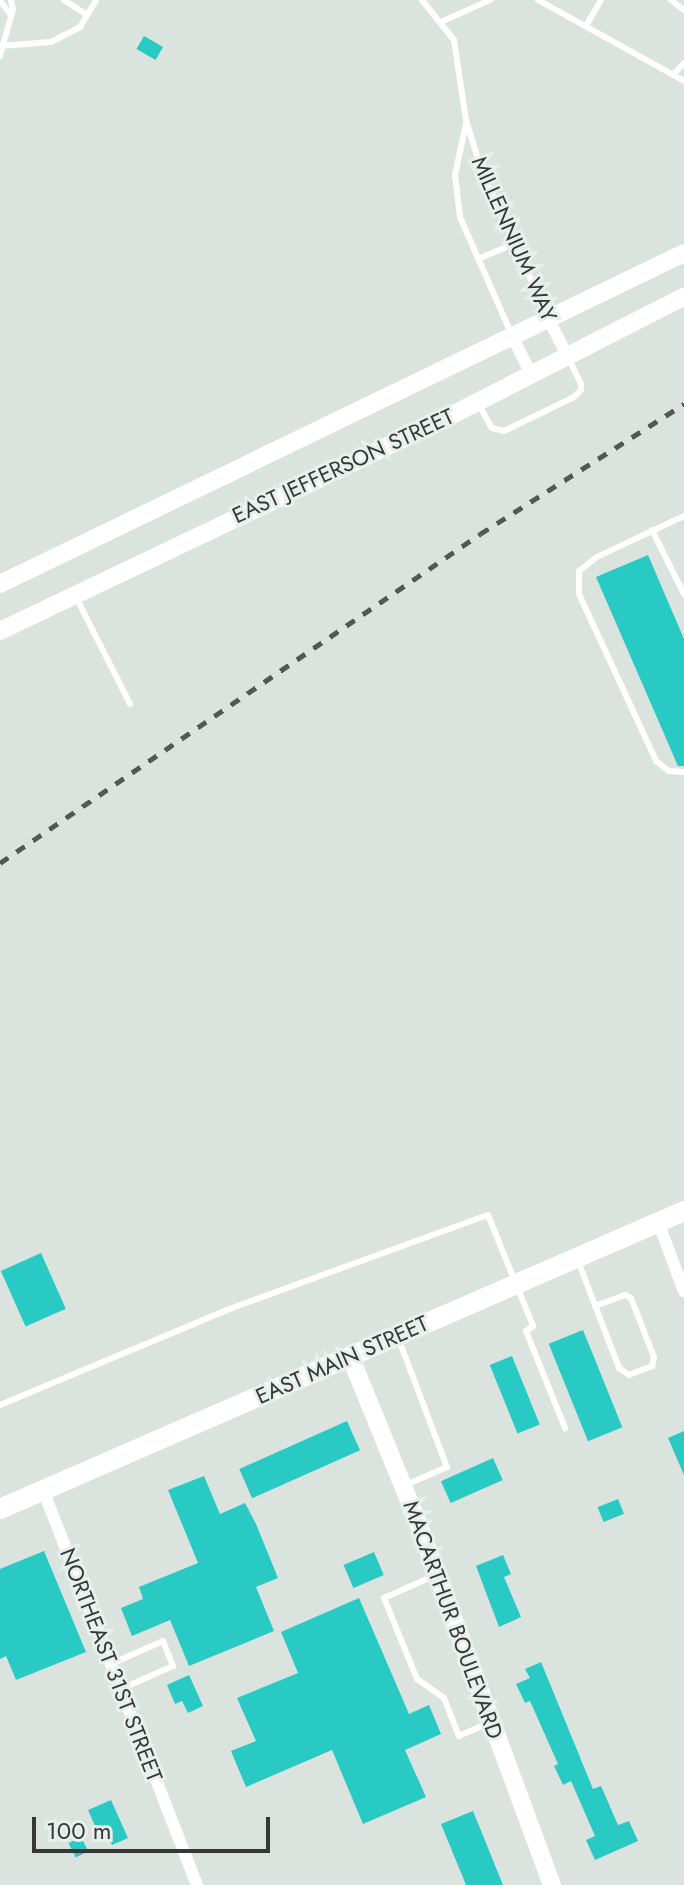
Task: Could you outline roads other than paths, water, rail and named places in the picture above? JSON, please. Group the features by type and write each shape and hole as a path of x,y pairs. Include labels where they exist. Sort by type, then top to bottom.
{"main road":[{"name":"EAST JEFFERSON STREET","path":"0,584 684,253"},
{"name":"EAST JEFFERSON STREET","path":"0,631 478,402 684,297"},
{"name":"EAST MAIN STREET","path":"0,1509 684,1211"},
{"name":"MACARTHUR BOULEVARD","path":"350,1356 437,1575 552,1885"}],"street":[{"name":"MILLENNIUM WAY","path":"549,320 567,355"},
{"name":"MILLENNIUM WAY","path":"513,338 531,374"},
{"path":"658,1222 684,1291"},
{"name":"NORTHEAST 31ST STREET","path":"43,1490 197,1885"}],"lane":[{"path":"0,56 11,15 11,0"},
{"path":"64,0 87,15"},
{"path":"2,47 51,42 80,27 96,0"},
{"name":"MILLENNIUM WAY","path":"422,0 454,40 466,120 482,172 549,320"},
{"path":"538,0 684,81"},
{"path":"586,26 601,0"},
{"path":"671,0 684,10"},
{"path":"0,1 11,15"},
{"path":"441,22 487,1"},
{"path":"673,75 684,63"},
{"name":"MILLENNIUM WAY","path":"466,120 455,175 460,217 513,338"},
{"path":"478,259 513,244"},
{"path":"478,402 492,428 504,431 574,397 579,394 581,384 567,355"},
{"path":"684,516 597,557 579,571 579,594 656,761 669,771 684,772"},
{"path":"652,530 684,594"},
{"path":"75,594 130,704"},
{"path":"0,1405 232,1308 488,1215 533,1326 526,1331 565,1428"},
{"path":"577,1257 595,1306 619,1368 629,1375 652,1366 654,1357 631,1298 625,1295 595,1306"},
{"path":"397,1335 447,1467 403,1487"},
{"path":"437,1575 384,1598 417,1679 444,1698 459,1736 491,1721"},
{"path":"111,1664 163,1641 173,1666 121,1689"}],"railway":[{"path":"0,863 480,534 684,404"}]}
